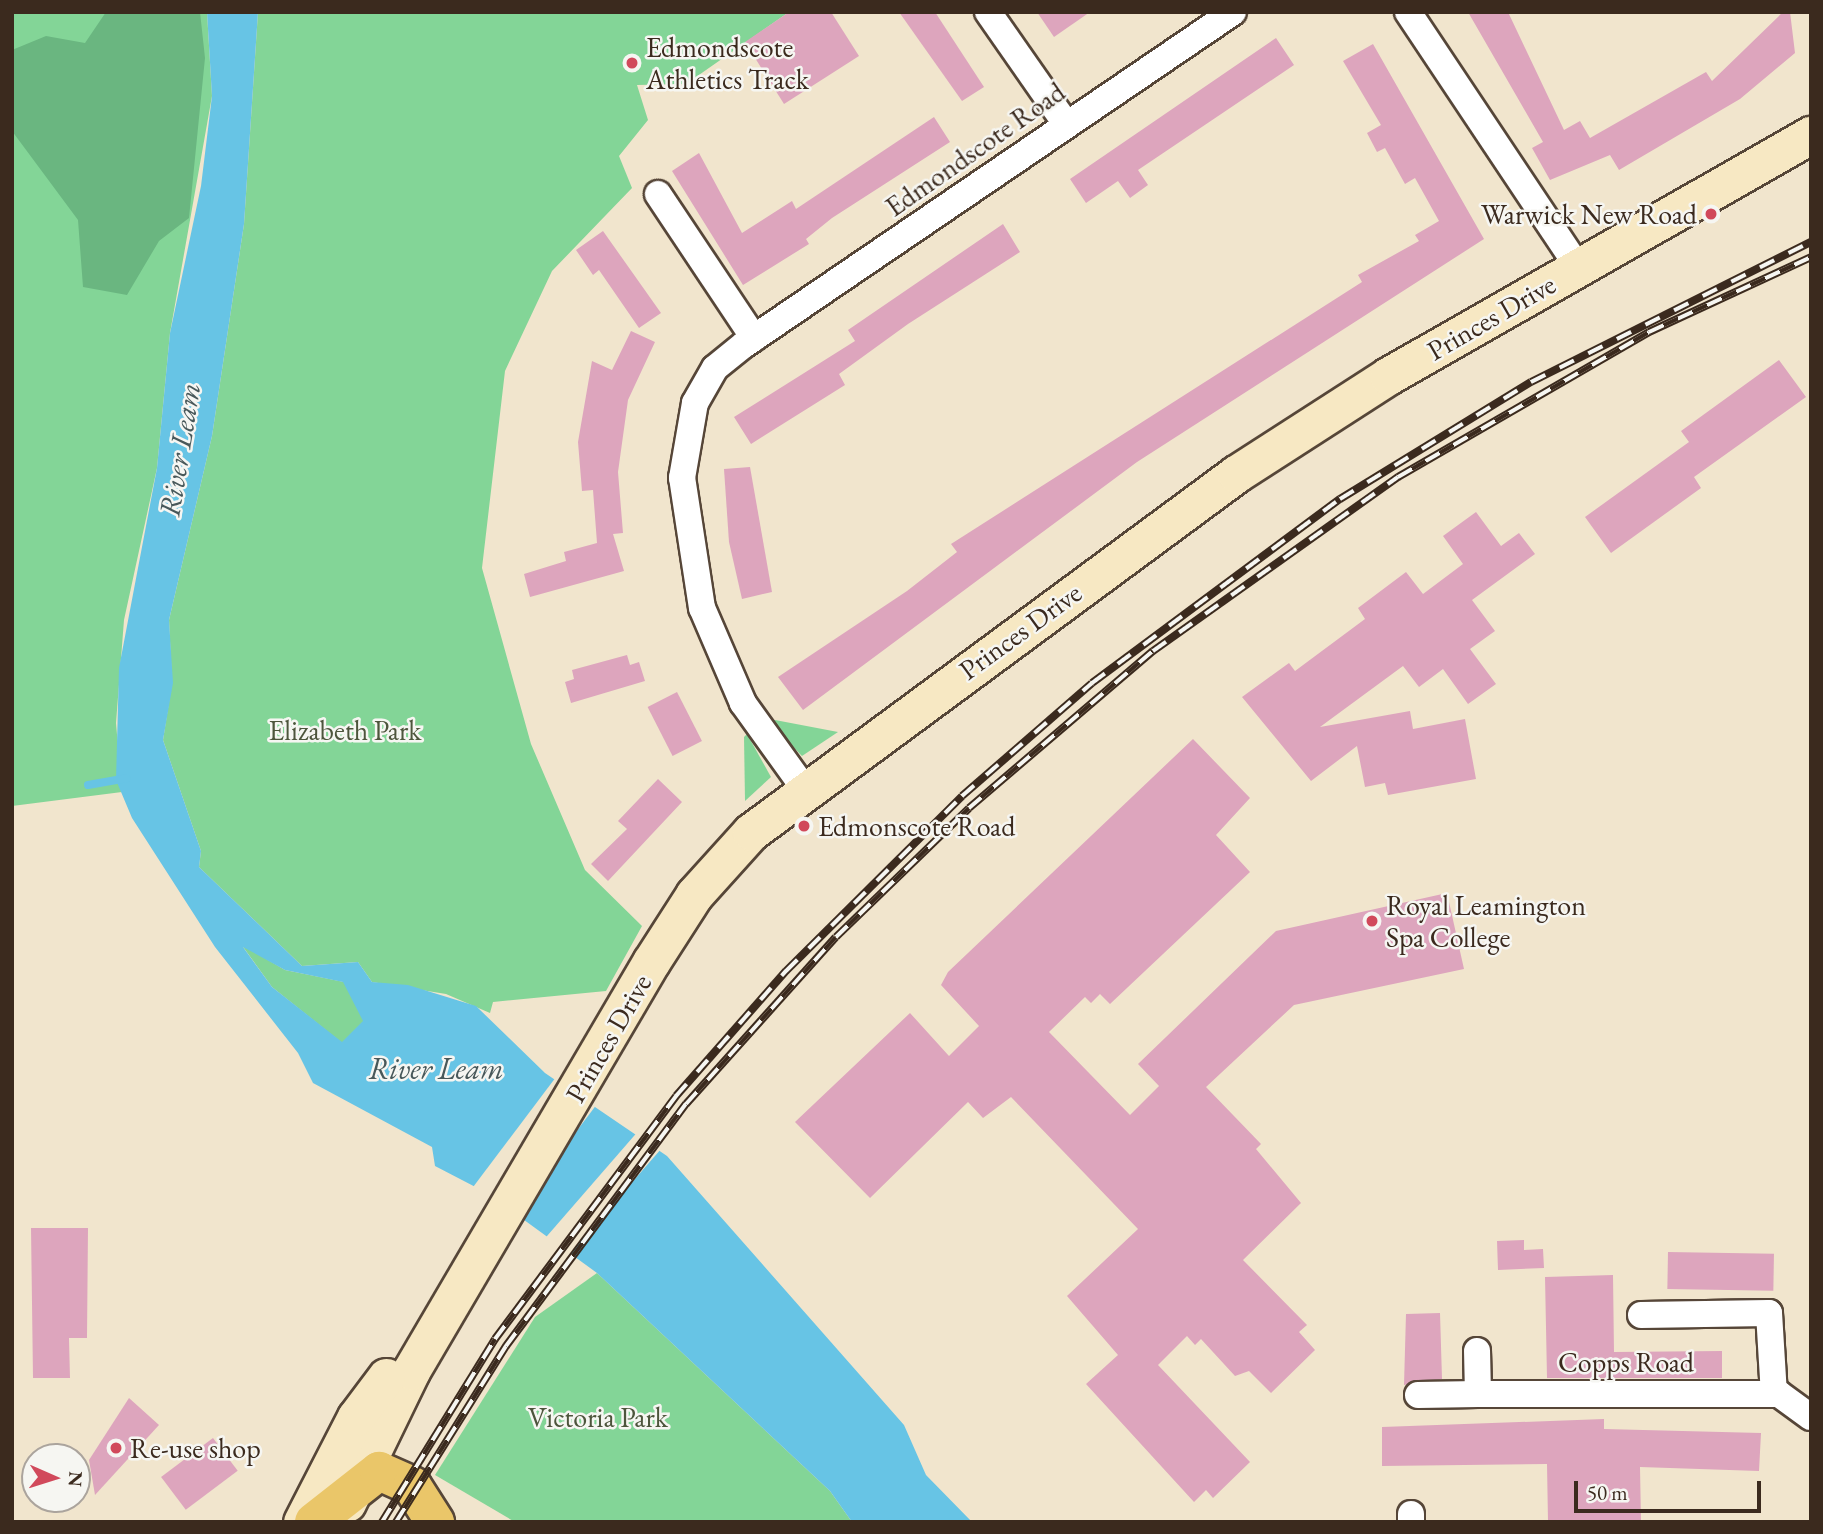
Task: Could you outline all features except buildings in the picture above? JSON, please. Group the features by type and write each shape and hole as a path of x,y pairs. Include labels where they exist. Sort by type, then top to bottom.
{"highway":[{"name":"Princes Drive","path":"314,1522 365,1474"},
{"path":"365,1474 412,1486 435,1522"}],"street":[{"path":"988,12 1066,124"},
{"name":"Edmondscote Road","path":"804,788 763,736 716,648 685,517 682,451 695,402 715,368 754,338 1233,12"},
{"path":"1408,12 1578,267"},
{"name":"Princes Drive","path":"338,1522 365,1474 431,1336 498,1228 628,1003 694,895 751,832 804,788 1236,474 1578,267 1811,135"},
{"path":"658,194 754,338"},
{"name":"Copps Road","path":"1641,1315 1769,1313 1774,1394"},
{"name":"Princes Drive","path":"302,1522 356,1417 383,1381 431,1336"},
{"path":"1477,1351 1478,1394"},
{"name":"Copps Road","path":"1418,1395 1774,1394 1795,1400 1811,1417"}],"green space":[{"path":"12,12 207,12 212,96 170,333 157,468 124,620 116,723 122,792 12,806"},
{"path":"106,12 200,12 205,58 189,218 159,241 127,295 83,287 78,220 12,131 12,50 46,36 85,43"},
{"name":"Elizabeth Park","path":"258,12 789,12 686,84 637,85 648,120 619,156 632,188 552,271 505,371 482,568 531,744 585,870 642,926 606,991 493,1002 490,1013 446,994 372,982 358,962 302,966 199,867 201,851 163,740 172,683 169,620 212,436 244,224"},
{"path":"775,720 838,732 802,756 770,723"},
{"path":"747,734 771,777 745,801 744,737"},
{"path":"241,944 285,970 344,982 364,1021 342,1043 272,987"},
{"name":"Victoria Park","path":"597,1273 830,1491 852,1522 515,1522 435,1475 535,1317"}],"water":[{"name":"River Leam","path":"207,12 258,12 244,224 212,436 169,620 173,683 163,740 201,851 199,867 302,966 358,962 372,982 408,985 476,1006 545,1073 667,1156 904,1425 926,1475 972,1522 852,1522 830,1491 597,1273 487,1193 435,1166 432,1147 313,1083 298,1053 215,947 132,818 116,780 119,668 157,468 170,333 201,186 212,96","holes":["243,947 285,970 343,982 363,1021 342,1042 272,987"]}],"pier":[{"path":"556,1077 595,1106 511,1217 472,1188"},
{"path":"640,1129 662,1148 567,1257 545,1238"}],"waterway":[{"path":"88,785 126,778"}],"railway":[{"path":"382,1522 495,1339 676,1096 786,971 962,796 1092,683 1340,499 1531,382 1811,242"},
{"path":"396,1522 506,1346 686,1104 836,937 969,808 1153,651 1398,477 1649,332 1811,257"}],"place":[{"name":"Edmondscote Athletics Track","path":"632,63"},
{"name":"Warwick New Road","path":"1711,214"},
{"name":"Edmonscote Road","path":"804,826"},
{"name":"Royal Leamington Spa College","path":"1372,921"},
{"name":"Re-use shop","path":"116,1448"}]}
